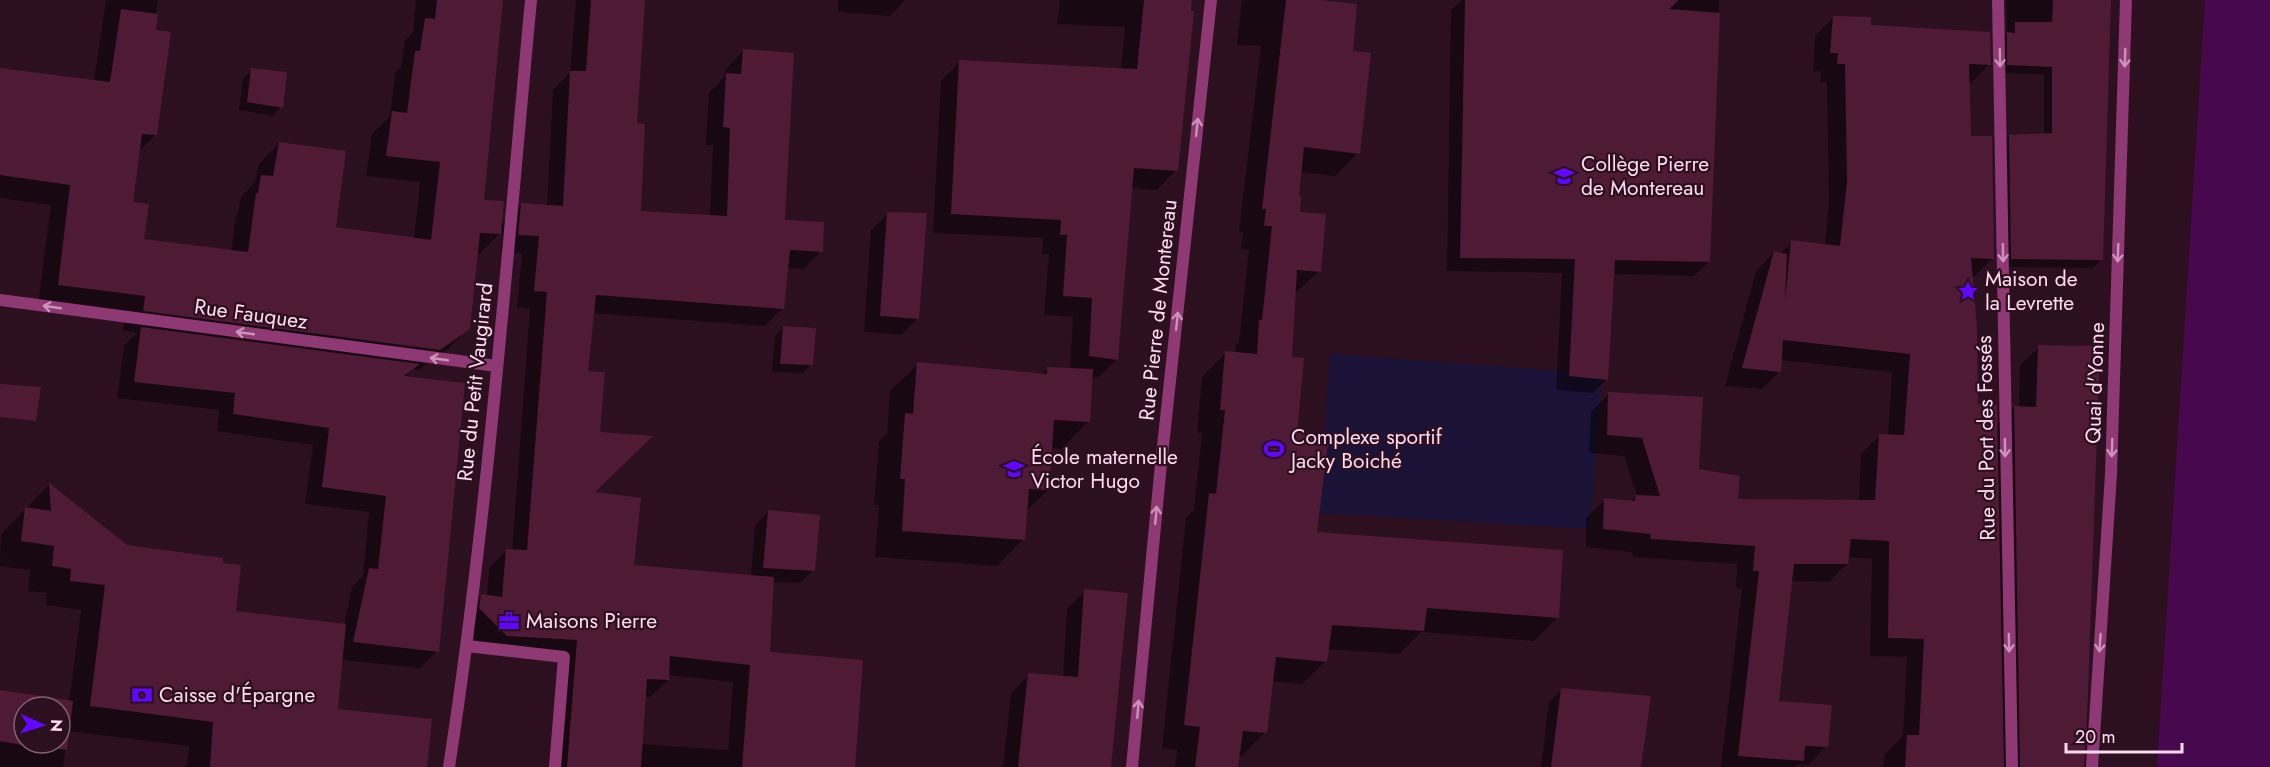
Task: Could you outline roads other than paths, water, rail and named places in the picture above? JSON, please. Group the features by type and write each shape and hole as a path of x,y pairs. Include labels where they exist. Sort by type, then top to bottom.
{"street":[{"name":"Rue du Petit Vaugirard","path":"449,767 467,646 497,366 531,0"},
{"name":"Rue Pierre de Montereau","path":"1132,767 1161,462 1211,0"},
{"name":"Rue du Port des Fossés","path":"1998,0 2012,767"},
{"name":"Quai d'Yonne","path":"2092,767 2111,474 2126,0"},
{"name":"Rue Fauquez","path":"0,300 497,366"},
{"path":"467,646 564,657 555,767"}],"place":[{"name":"Collège Pierre de Montereau","path":"1564,176"},
{"name":"Maison de la Levrette","path":"1968,291"},
{"name":"Complexe sportif Jacky Boiché","path":"1274,449"},
{"name":"École maternelle Victor Hugo","path":"1014,469"},
{"name":"Maisons Pierre","path":"509,621"},
{"name":"Caisse d'Épargne","path":"142,695"}]}
